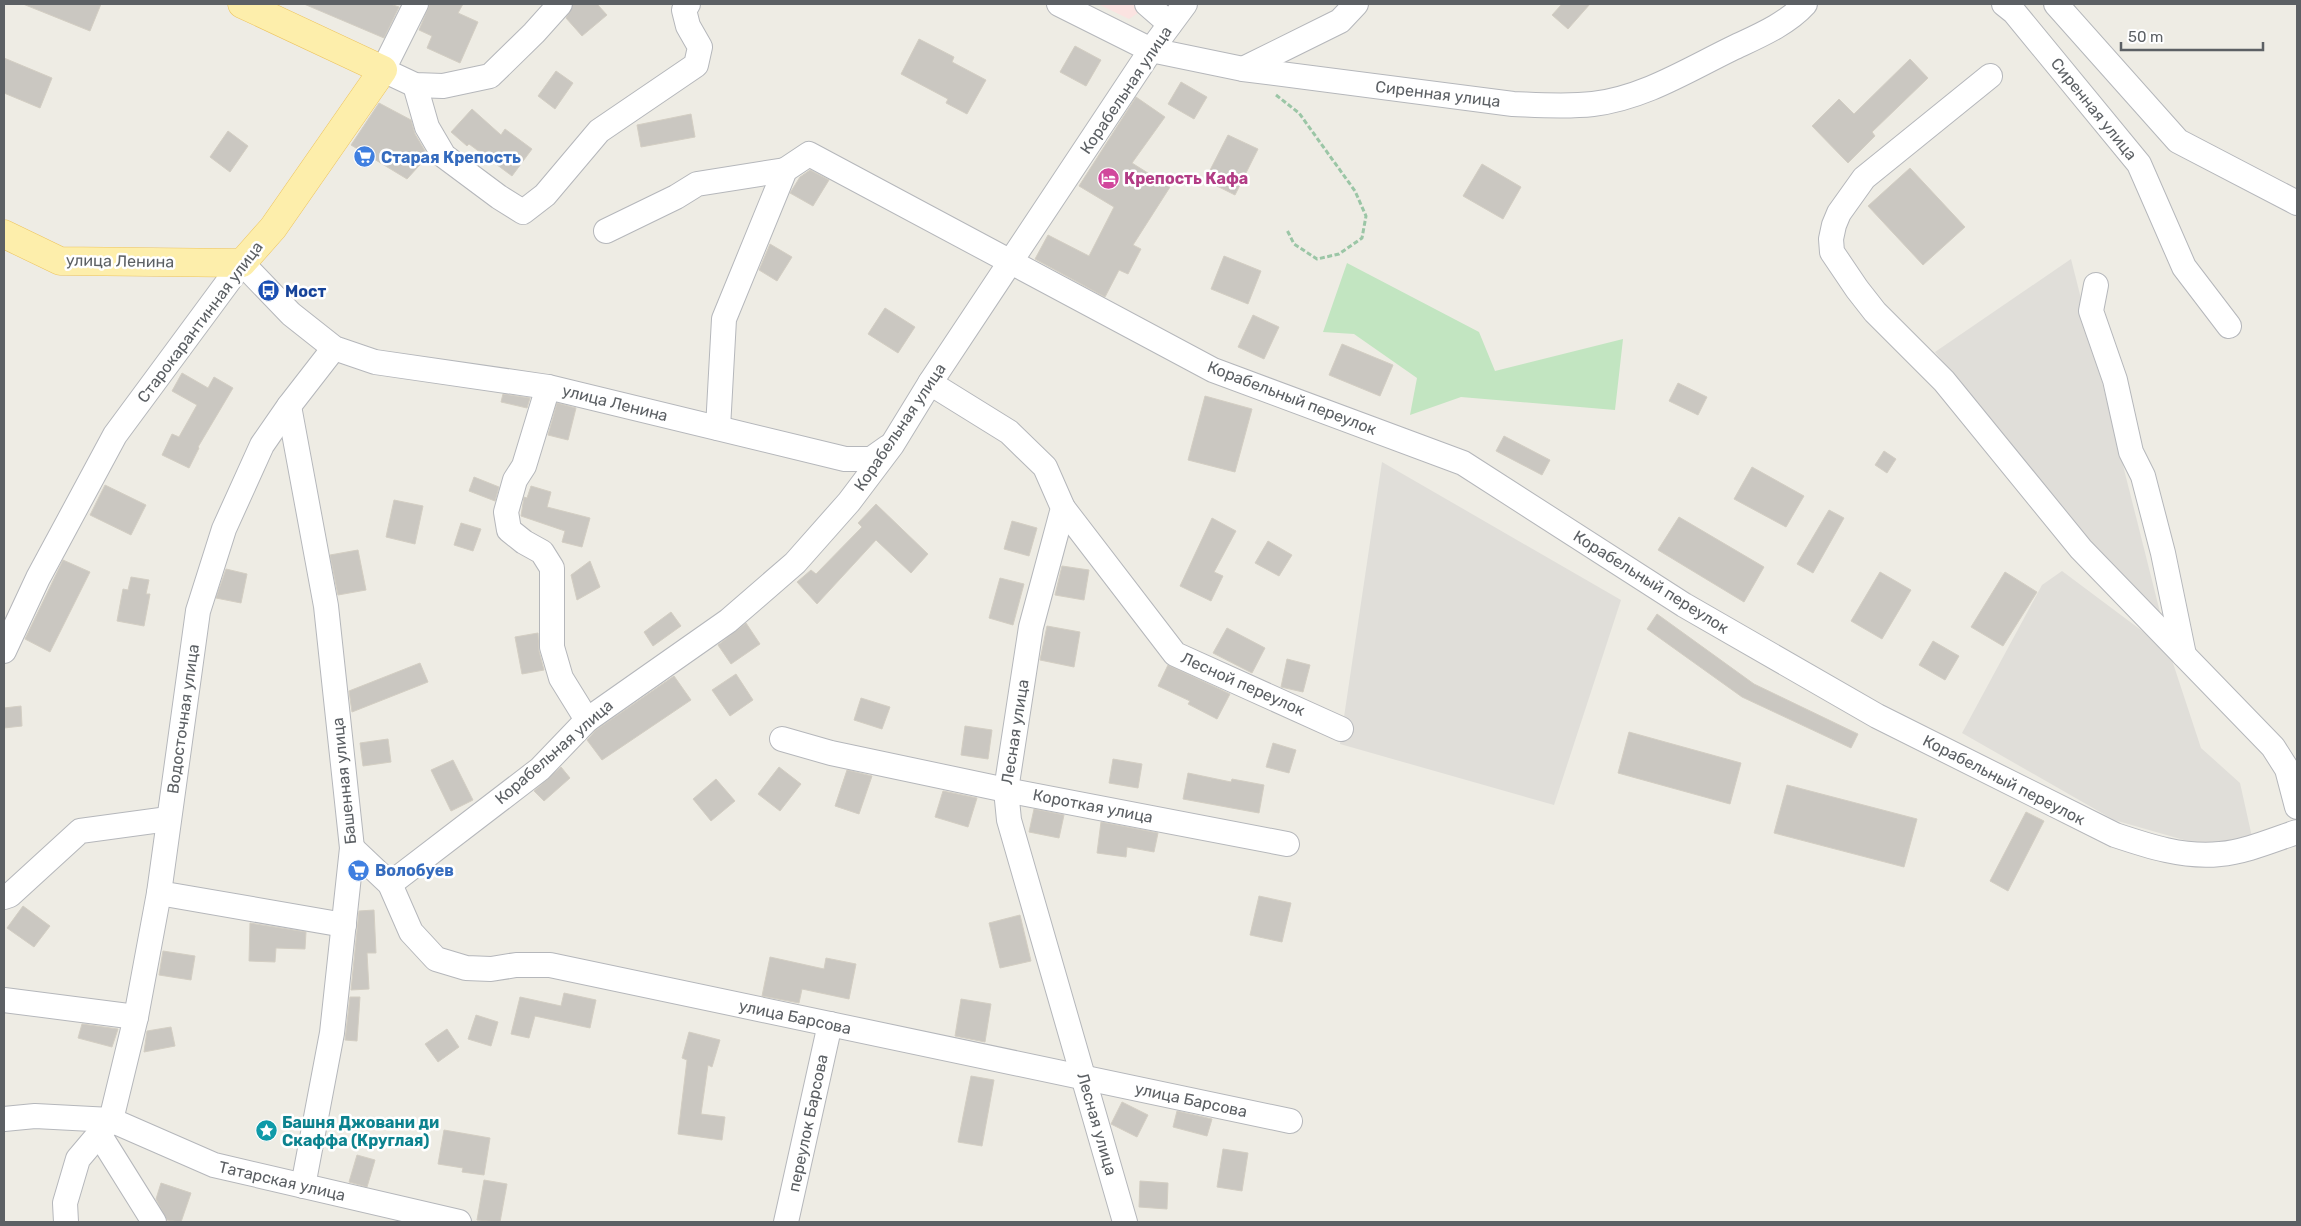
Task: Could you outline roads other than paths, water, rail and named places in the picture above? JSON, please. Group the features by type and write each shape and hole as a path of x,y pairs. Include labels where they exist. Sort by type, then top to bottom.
{"main road":[{"path":"242,4 384,70"},
{"name":"Старокарантинная улица","path":"242,263 273,228 384,70"},
{"name":"улица Ленина","path":"4,234 60,261 242,263"}],"street":[{"name":"Старокарантинная улица","path":"384,70 416,4"},
{"path":"384,70 415,85 443,86 490,76 534,34 560,4"},
{"path":"415,85 428,127 444,156 522,212 546,195 599,131 696,66 700,47 688,26 684,10 688,4"},
{"name":"Сиренная улица","path":"1059,4 1151,50 1243,69 1513,104 1593,104 1628,96 1674,79 1766,32 1797,13 1805,4"},
{"path":"1147,4 1170,24"},
{"name":"Корабельная улица","path":"390,884 540,769 587,720 728,621 795,563 849,502 892,445 930,383 1151,50 1185,4"},
{"path":"1243,69 1340,21 1356,4"},
{"name":"Сиренная улица","path":"2004,4 2014,12 2139,164 2184,267 2229,326"},
{"path":"2056,4 2178,141 2297,203"},
{"path":"1990,76 1864,178 1834,225 1831,239 1832,252 1857,290 1875,312 1944,380 2081,549 2281,757 2287,770 2297,807"},
{"name":"Корабельный переулок","path":"785,170 809,154 1213,370 1463,463 1684,605 1869,712 2115,835 2156,848 2187,853 2220,854 2297,832"},
{"path":"606,231 676,197 696,184 785,170"},
{"path":"718,428 724,320 785,170"},
{"name":"Старокарантинная улица","path":"4,651 38,578 115,435 242,263"},
{"name":"улица Ленина","path":"242,263 291,314 334,348 375,362 548,387 845,459 871,458 892,445"},
{"path":"2096,285 2091,311 2115,380 2131,452 2143,476 2163,553 2184,655"},
{"name":"Водосточная улица","path":"105,1127 136,1017 159,893 198,611 224,529 262,445 288,406 334,348"},
{"path":"930,383 1009,432 1045,466 1063,508"},
{"path":"548,387 524,466 516,480 506,512 509,530 524,542 542,552 552,568 552,646 561,678 587,720"},
{"name":"Башенная улица","path":"288,406 326,606 352,848 332,1032 303,1186"},
{"name":"Лесной переулок","path":"1063,508 1175,654 1342,728"},
{"name":"Лесная улица","path":"1063,508 1031,628 1006,790 1009,820 1125,1222"},
{"name":"Короткая улица","path":"782,739 830,753 1006,790 1287,844"},
{"path":"4,897 10,895 80,830 168,819"},
{"name":"улица Барсова","path":"352,848 390,884 412,932 436,959 451,964 466,968 491,969 516,964 550,965 1290,1121"},
{"path":"159,893 344,925"},
{"path":"4,1000 136,1017"},
{"name":"переулок Барсова","path":"786,1222 830,1024"},
{"path":"4,1119 35,1116 105,1127"},
{"path":"66,1222 65,1203 78,1159 105,1127"},
{"path":"105,1127 154,1222"},
{"name":"Татарская улица","path":"105,1127 214,1165 459,1222"}],"place":[{"name":"Старая Крепость","path":"365,157"},
{"name":"Крепость Кафа","path":"1108,178"},
{"name":"Мост","path":"269,291"},
{"name":"Волобуев","path":"359,870"},
{"name":"Башня Джовани ди Скаффа (Круглая)","path":"266,1131"}]}
